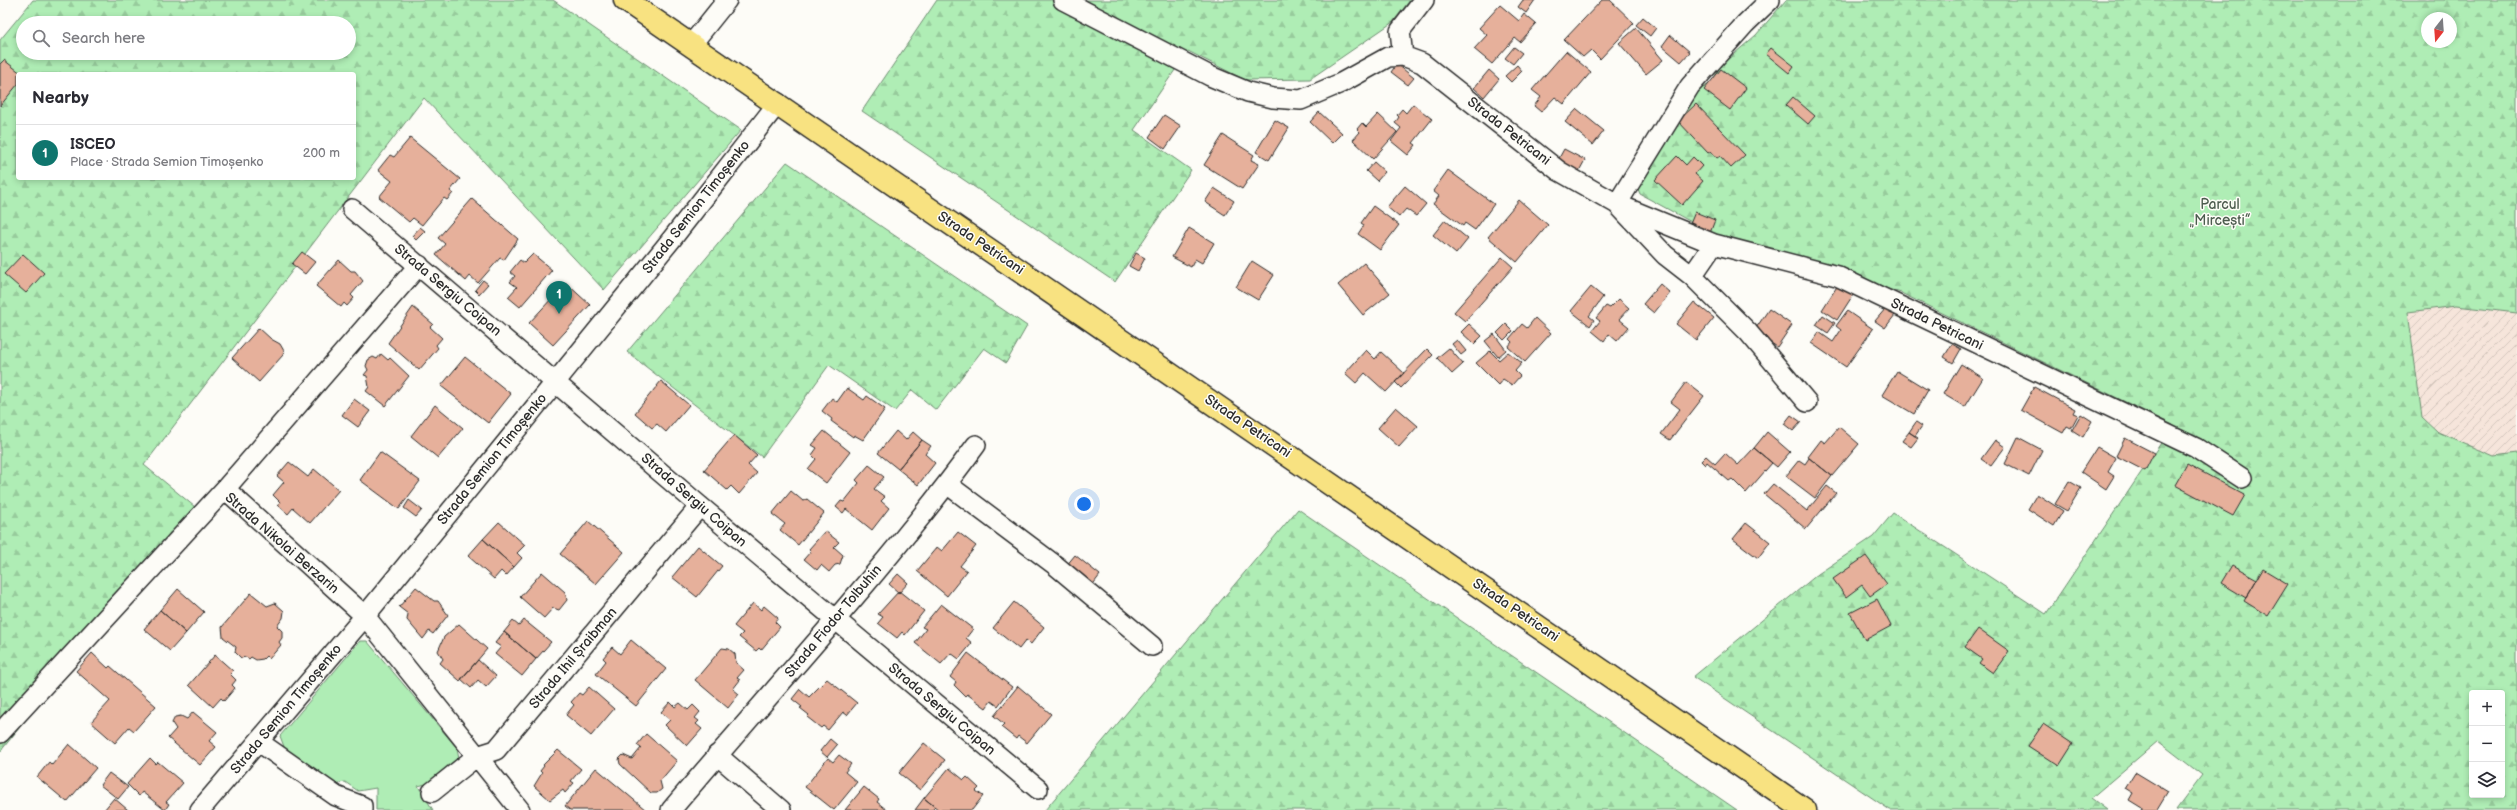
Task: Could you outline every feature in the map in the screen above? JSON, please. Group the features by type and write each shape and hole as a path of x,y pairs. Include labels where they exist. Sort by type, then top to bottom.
{"main road":[{"name":"Strada Petricani","path":"625,0 778,103 1805,810"}],"street":[{"path":"691,44 726,0"},
{"name":"Strada Petricani","path":"1062,0 1210,76 1248,92 1273,98 1301,100 1341,83 1388,56 1403,56 1422,63 1559,171 1617,204 1714,244 1837,276 2196,448 2242,478"},
{"path":"1403,56 1400,31 1424,0"},
{"path":"1617,204 1690,86 1745,24 1770,0"},
{"name":"Strada Semion Timoșenko","path":"200,810 365,616 671,240 778,103"},
{"name":"Strada Petricani","path":"1617,204 1665,255 1692,276 1748,332 1807,402"},
{"name":"Strada Sergiu Coipan","path":"352,209 556,381 700,506 1038,789"},
{"path":"1692,276 1714,244"},
{"path":"225,489 418,265"},
{"name":"Strada Fiodor Tolbuhin","path":"671,810 835,620 947,484 976,445"},
{"path":"947,484 1055,565 1152,646"},
{"name":"Strada Nikolai Berzarin","path":"0,732 225,489 365,616 520,810"},
{"name":"Strada Ihil Șraibman","path":"432,792 477,756 496,750 700,506"},
{"path":"259,742 336,796 362,806 362,810"},
{"path":"717,755 781,810"}],"shaded area":[{"path":"2456,306 2517,313 2517,453 2494,456 2438,432 2422,417 2408,311"}],"green space":[{"path":"33,0 553,0 741,130 604,290 424,98 144,465 195,507 0,752 0,40 16,21 16,60 356,60 356,16 20,16"},
{"path":"937,0 1410,0 1393,22 1310,79 1245,80 1188,51 1134,130 1191,170 1115,282 862,111"},
{"name":"Parcul „Mircești”","path":"1786,0 2517,0 2517,313 2456,306 2408,312 2422,417 2438,432 2494,456 2517,453 2517,810 2176,810 2202,775 2158,741 2091,798 2107,810 1890,810 1693,677 1818,574 1873,537 1893,513 2046,614 2173,425 1901,293 1717,236 1640,194 1636,184 1692,95 1712,82 1720,66 1756,35"},
{"path":"787,162 1027,326 1006,363 984,348 936,410 912,390 895,411 829,365 762,457 627,352"},
{"path":"1298,509 1737,810 1045,810"},
{"path":"360,641 367,641 457,748 459,758 426,784 418,786 433,810 376,810 376,788 358,791 345,782 332,784 286,752 280,736"}],"building":[{"path":"1523,0 1535,0 1526,13 1518,7"},
{"path":"1602,0 1610,0 1634,23 1600,59 1591,50 1583,57 1564,40"},
{"path":"1500,5 1519,21 1524,14 1536,24 1520,42 1515,38 1492,64 1474,49 1487,35 1479,28"},
{"path":"1643,17 1656,28 1650,36 1636,25"},
{"path":"1636,28 1663,60 1646,74 1619,43"},
{"path":"1670,35 1690,52 1681,62 1662,46"},
{"path":"1514,47 1522,53 1513,64 1505,58"},
{"path":"1771,48 1794,66 1789,73 1766,54"},
{"path":"1566,51 1591,72 1564,104 1555,97 1541,112 1534,106 1541,97 1532,90"},
{"path":"4,60 19,72 16,72 16,86 0,106 0,64"},
{"path":"1397,64 1414,78 1408,85 1391,72"},
{"path":"1517,65 1522,71 1511,82 1505,76"},
{"path":"1721,69 1746,88 1730,110 1704,90"},
{"path":"1489,70 1499,79 1484,97 1474,88"},
{"path":"1793,97 1815,116 1808,124 1786,105"},
{"path":"1413,104 1432,119 1413,143 1416,145 1408,155 1391,141 1401,128 1395,123 1399,117 1397,115 1402,109 1406,113"},
{"path":"1696,104 1745,155 1731,168 1720,156 1717,158 1711,151 1708,153 1678,121"},
{"path":"1577,109 1604,131 1593,145 1565,122"},
{"path":"1319,112 1342,133 1332,143 1310,122"},
{"path":"1378,114 1397,132 1373,159 1353,140 1360,132 1357,129 1362,123 1366,127"},
{"path":"1164,115 1181,126 1165,149 1149,137"},
{"path":"1275,120 1289,128 1269,160 1256,152"},
{"path":"1223,135 1254,155 1251,160 1259,164 1242,189 1204,165"},
{"path":"410,138 460,179 450,191 453,193 447,200 444,198 422,225 413,218 409,222 379,197 392,181 378,170 390,155 394,157"},
{"path":"1564,149 1585,160 1579,171 1558,160"},
{"path":"1677,156 1686,165 1693,157 1702,166 1695,174 1703,181 1682,205 1655,180"},
{"path":"1374,162 1385,172 1377,181 1366,171"},
{"path":"1448,170 1494,204 1475,230 1465,223 1463,226 1433,204 1439,196 1433,191"},
{"path":"1405,186 1426,204 1416,216 1406,209 1399,217 1387,207"},
{"path":"1214,188 1234,201 1225,215 1205,202"},
{"path":"472,199 518,239 504,260 500,258 478,283 470,276 466,281 436,255 445,244 438,238"},
{"path":"1519,200 1548,225 1517,262 1488,237"},
{"path":"1373,206 1399,225 1380,250 1358,234 1364,225 1361,223"},
{"path":"1695,212 1715,220 1710,233 1690,224"},
{"path":"1445,220 1468,239 1456,254 1433,235"},
{"path":"420,227 425,231 416,240 412,236"},
{"path":"1189,228 1214,243 1202,263 1195,259 1191,267 1172,257"},
{"path":"302,252 315,262 305,274 292,264"},
{"path":"1136,253 1145,258 1138,271 1129,266"},
{"path":"23,254 44,273 26,293 4,274"},
{"path":"533,254 552,270 520,307 508,297 517,287 510,282 515,276 510,272 520,260 524,263"},
{"path":"1502,257 1513,267 1465,321 1454,312"},
{"path":"339,260 351,271 355,271 363,281 351,295 354,298 347,306 344,303 341,307 316,286"},
{"path":"1252,261 1274,275 1258,300 1236,287"},
{"path":"1364,263 1390,293 1363,315 1338,285"},
{"path":"483,280 488,284 479,294 475,290"},
{"path":"566,283 590,305 553,345 529,323"},
{"path":"1660,284 1670,293 1654,313 1643,304"},
{"path":"1838,285 1853,295 1837,320 1822,310"},
{"path":"1591,287 1603,297 1589,316 1594,320 1590,326 1571,311"},
{"path":"1619,299 1629,308 1619,319 1629,327 1617,341 1609,334 1604,341 1592,331 1600,321 1596,318 1606,306 1610,308"},
{"path":"1694,302 1714,318 1696,340 1676,324"},
{"path":"413,307 433,324 430,327 442,338 436,345 438,348 419,370 388,343"},
{"path":"1886,308 1895,315 1885,328 1875,321"},
{"path":"1769,309 1792,325 1777,347 1754,331"},
{"path":"1847,311 1873,329 1846,367 1811,343 1819,332 1833,342 1841,330 1836,326"},
{"path":"1823,315 1835,323 1828,333 1816,325"},
{"path":"1535,318 1551,333 1525,362 1508,347 1512,342 1509,339 1522,324 1527,328"},
{"path":"1469,324 1482,336 1474,344 1461,332"},
{"path":"1506,324 1513,331 1504,340 1497,333"},
{"path":"259,328 271,339 280,344 284,351 283,355 259,382 232,358"},
{"path":"1494,334 1506,350 1498,357 1485,341"},
{"path":"1457,340 1466,351 1461,355 1452,344"},
{"path":"1952,344 1961,349 1953,363 1944,357"},
{"path":"1449,348 1463,364 1452,374 1437,358"},
{"path":"1427,349 1433,355 1401,388 1395,382"},
{"path":"1366,350 1375,359 1381,352 1404,373 1386,392 1365,373 1356,383 1345,373"},
{"path":"1490,351 1499,360 1508,352 1522,363 1515,371 1520,376 1512,385 1503,379 1498,385 1476,363"},
{"path":"381,354 388,360 390,358 409,376 385,406 366,391 369,387 367,376 364,375 368,370 366,366 368,360 373,357 377,359"},
{"path":"465,357 511,394 488,423 441,386"},
{"path":"1961,364 1983,378 1965,407 1943,394"},
{"path":"1897,371 1928,390 1914,414 1882,395"},
{"path":"661,381 689,405 666,432 657,424 652,428 635,413"},
{"path":"1686,382 1704,396 1670,440 1661,434 1680,409 1671,402"},
{"path":"2034,387 2075,409 2073,413 2078,415 2071,428 2067,426 2063,433 2021,410"},
{"path":"847,388 864,400 867,396 885,409 863,440 854,435 853,437 831,421 832,419 822,411 832,398 837,402"},
{"path":"354,399 370,411 358,427 342,415"},
{"path":"435,405 463,428 438,458 411,436"},
{"path":"1396,407 1418,426 1399,447 1378,428"},
{"path":"2081,414 2092,421 2083,437 2072,430"},
{"path":"1791,415 1801,422 1793,431 1784,424"},
{"path":"1916,422 1922,426 1915,436 1909,432"},
{"path":"1839,427 1859,444 1832,476 1808,457 1821,440 1825,443"},
{"path":"824,431 850,452 826,483 808,469 816,459 812,455 817,448 812,445"},
{"path":"896,431 906,440 913,432 922,440 898,469 878,453"},
{"path":"1767,432 1790,452 1777,467 1754,448"},
{"path":"1909,432 1918,438 1911,447 1902,441"},
{"path":"734,435 757,455 748,465 757,473 739,494 731,486 727,490 704,470"},
{"path":"2018,437 2042,450 2029,476 2005,464"},
{"path":"2125,438 2154,453 2145,471 2116,456"},
{"path":"922,440 931,446 925,454 935,463 918,485 898,469"},
{"path":"1995,440 2005,447 1991,466 1981,459"},
{"path":"2097,447 2116,458 2108,472 2114,476 2106,489 2081,472"},
{"path":"1754,448 1772,463 1746,493 1732,479 1729,481 1707,462 1705,465 1701,461 1706,456 1715,464 1725,453 1738,465"},
{"path":"380,452 420,481 399,509 360,480"},
{"path":"1809,458 1832,476 1815,498 1786,476 1799,460 1805,464"},
{"path":"289,462 308,477 314,469 339,490 310,523 293,508 288,514 278,505 280,502 273,495 284,482 277,476"},
{"path":"2187,464 2245,495 2233,516 2175,485"},
{"path":"869,465 884,477 874,489 885,497 881,501 889,508 872,530 846,509 843,513 836,507 841,501 844,502 859,483 856,480"},
{"path":"2069,481 2081,488 2067,511 2055,504"},
{"path":"1773,484 1807,511 1827,486 1836,493 1806,529 1764,494"},
{"path":"791,491 803,501 807,499 824,513 798,545 780,530 785,524 772,514"},
{"path":"2037,494 2063,511 2054,526 2028,509"},
{"path":"409,500 422,510 416,517 404,508"},
{"path":"588,521 624,552 596,584 560,554"},
{"path":"499,522 525,545 517,553 522,558 514,567 483,539"},
{"path":"1746,523 1770,542 1758,558 1733,539"},
{"path":"825,531 839,542 834,547 843,555 840,564 835,565 829,572 821,565 817,570 804,559 811,551 809,549"},
{"path":"958,532 976,546 960,566 967,571 947,596 917,571 937,547 942,551"},
{"path":"483,539 514,567 506,576 501,571 494,579 468,556"},
{"path":"698,546 722,566 697,597 672,577"},
{"path":"1075,555 1100,575 1091,587 1066,566"},
{"path":"1866,556 1887,584 1870,596 1862,585 1846,597 1833,579"},
{"path":"2232,565 2257,579 2246,598 2221,583"},
{"path":"2263,569 2288,584 2268,616 2244,601"},
{"path":"542,572 565,592 567,600 559,610 553,608 544,618 520,597"},
{"path":"898,574 908,583 899,593 889,584"},
{"path":"416,587 434,601 438,601 448,615 433,634 429,631 423,639 407,620 408,614 399,607"},
{"path":"178,589 204,612 186,633 160,610"},
{"path":"899,591 924,611 905,635 902,632 897,638 878,623 883,617 878,614"},
{"path":"251,593 267,606 275,603 284,611 283,618 277,626 282,631 282,638 279,642 281,645 269,659 266,656 263,659 256,660 251,657 249,659 246,657 241,658 235,652 236,647 223,637 222,627"},
{"path":"1877,599 1891,626 1865,640 1850,613"},
{"path":"1014,602 1044,627 1031,644 1026,640 1019,649 993,628"},
{"path":"753,603 761,610 764,606 778,618 775,622 780,627 761,650 759,648 756,651 739,637 743,633 734,626"},
{"path":"941,604 973,629 966,638 972,643 959,659 951,653 941,664 915,643 926,629 922,627"},
{"path":"160,610 186,633 170,651 144,629"},
{"path":"524,620 551,642 536,659 504,632 513,621 519,626"},
{"path":"459,624 487,649 460,681 440,663 443,659 438,651 444,637"},
{"path":"1978,629 2009,651 1993,673 1979,663 1982,659 1965,647"},
{"path":"504,632 536,659 522,676 495,654 501,647 495,643"},
{"path":"631,640 666,669 636,706 596,674 606,661 603,658 612,647 620,654"},
{"path":"722,648 729,649 735,654 736,663 744,670 737,678 740,680 733,689 739,694 728,708 695,680"},
{"path":"92,653 108,668 110,666 156,706 134,731 129,727 115,743 91,722 110,701 76,671"},
{"path":"968,653 1012,687 998,706 991,701 986,708 967,694 965,696 954,685 956,682 950,677"},
{"path":"215,655 233,671 230,674 236,680 232,685 235,688 224,701 221,698 213,707 189,685"},
{"path":"478,660 496,676 486,687 478,680 471,688 461,679"},
{"path":"827,679 857,703 847,715 843,712 828,730 823,726 821,728 807,717 809,715 792,699 800,689 809,697"},
{"path":"1018,686 1051,714 1027,743 1018,736 1016,739 1001,727 1004,724 994,716"},
{"path":"589,687 614,709 591,736 566,715 574,705 571,702 579,693 582,695"},
{"path":"670,702 675,707 680,703 688,710 693,705 700,712 695,718 699,721 696,724 702,729 687,746 665,725 670,720 661,712"},
{"path":"193,712 217,732 209,741 216,747 200,765 168,738 176,729 172,723 175,717 181,716 187,719"},
{"path":"2043,724 2073,744 2059,766 2028,746"},
{"path":"646,734 677,761 660,781 662,789 657,793 651,793 620,764 619,759 623,755 632,759 641,748 637,745"},
{"path":"830,739 837,745 827,757 820,751"},
{"path":"924,743 945,760 920,790 899,773"},
{"path":"69,744 96,768 67,802 37,777 49,762 52,765"},
{"path":"558,750 581,769 571,781 574,783 565,793 563,790 550,800 534,786 542,773 540,771 544,766 543,765"},
{"path":"839,755 851,764 845,772 857,782 834,810 805,787 828,758 833,762"},
{"path":"150,758 156,764 158,762 183,783 166,802 169,804 165,810 142,792 139,796 127,784"},
{"path":"596,768 646,810 570,810 565,806"},
{"path":"949,768 964,780 967,777 979,788 976,791 983,796 972,810 939,810 924,798"},
{"path":"2135,772 2168,792 2157,810 2141,810 2142,808 2129,800 2133,793 2125,788"},
{"path":"109,773 128,787 118,799 100,785"},
{"path":"864,787 879,799 877,802 887,810 845,810"},
{"path":"114,798 128,810 104,810"},
{"path":"924,798 935,807 932,810 915,810"}],"place":[{"name":"ISCEO","path":"559,314"}]}
